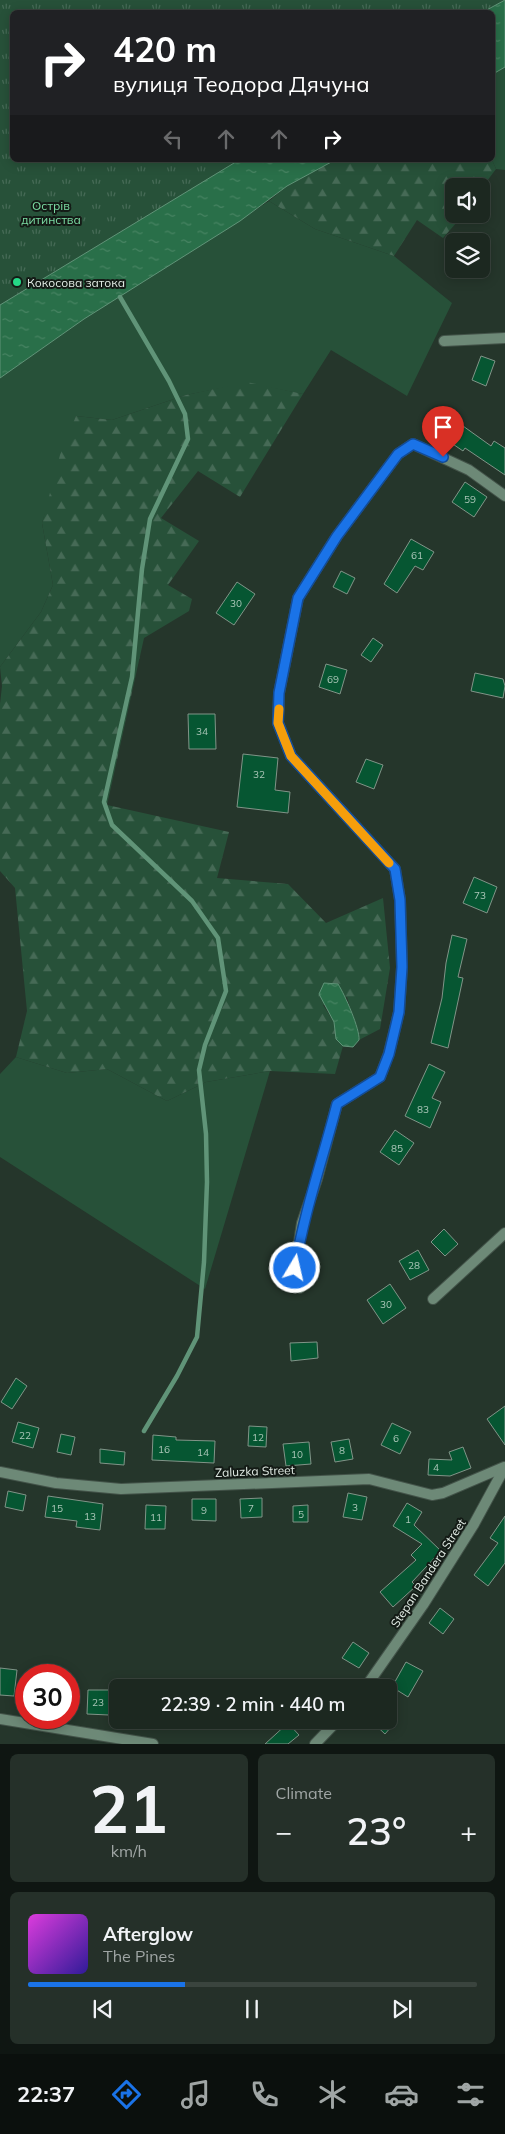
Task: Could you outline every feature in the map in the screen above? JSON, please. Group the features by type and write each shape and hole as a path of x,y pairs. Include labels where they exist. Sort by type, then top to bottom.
{"street":[{"path":"444,341 505,338"},
{"path":"300,1288 295,1268 302,1223 318,1179 337,1104 380,1077 389,1054 399,1012 402,967 400,900 395,869 291,756 278,723 279,693 298,598 337,536 398,454 413,444 469,470 505,496"},
{"path":"433,1299 505,1234"},
{"name":"Zaluzka Street","path":"0,1472 56,1483 121,1488 370,1479 432,1495 443,1493 505,1467"},
{"name":"Stepan Bandera Street","path":"372,1679 444,1573 474,1524 505,1467"},
{"path":"0,1719 153,1744"},
{"path":"315,1744 329,1729"}],"green space":[{"name":"Острів дитинства","path":"0,0 505,0 487,10 10,10 10,162 236,162 0,305"},
{"path":"505,67 505,170 496,169 493,162 495,162 495,73"},
{"path":"331,162 493,162 496,169 489,178 445,178 445,223 456,223 447,233 445,233 443,238 417,220 394,256 315,229 269,201 287,186"},
{"path":"269,201 315,229 394,256 452,303 407,396 331,350 303,394 247,383 186,395 112,420 76,416 42,523 53,585 41,612 0,667 0,378 84,319"},
{"path":"247,382 303,394 240,497 198,471 161,518 199,541 168,585 192,599 189,611 144,638 107,805 229,832 217,878 288,884 326,923 383,898 390,968 380,1029 359,1040 358,1030 347,997 323,1005 334,1022 336,1039 343,1046 335,1074 270,1071 206,1082 167,1101 107,1069 67,1073 16,1057 27,1011 15,888 0,871 0,704 2,686 0,667 41,612 53,585 42,523 60,455 76,416 112,420 186,395"},
{"path":"16,1057 67,1073 107,1069 167,1101 206,1082 270,1071 205,1289 0,1157 0,1074"}],"water":[{"path":"505,0 505,67 495,73 495,10 487,10"},
{"path":"236,162 331,162 287,186 240,221 84,319 0,378 0,305"},
{"path":"324,983 338,984 348,1004 359,1035 359,1040 353,1047 343,1046 336,1039 334,1022 319,994"}],"building":[{"path":"481,356 495,361 486,386 472,380"},
{"path":"456,421 491,446 494,441 505,448 505,475 465,448 463,451 444,438"},
{"path":"465,482 487,497 474,517 452,502"},
{"path":"411,539 434,552 423,570 415,566 397,593 384,584"},
{"path":"341,571 355,578 347,594 333,587"},
{"path":"237,582 255,594 234,625 216,613"},
{"path":"373,638 383,645 371,662 361,655"},
{"path":"326,664 347,670 340,694 319,687"},
{"path":"475,673 503,679 505,686 503,698 471,691"},
{"path":"188,714 215,714 216,749 189,749"},
{"path":"243,754 278,758 275,790 290,792 288,813 237,807"},
{"path":"366,759 383,765 374,789 356,782"},
{"path":"474,877 497,887 487,913 463,903"},
{"path":"452,935 467,939 458,977 463,978 448,1048 431,1043 442,998 446,963"},
{"path":"429,1064 445,1072 432,1098 441,1102 430,1128 405,1116"},
{"path":"395,1130 414,1143 399,1165 380,1152"},
{"path":"444,1229 458,1244 445,1256 431,1242"},
{"path":"418,1250 429,1270 410,1280 399,1261"},
{"path":"390,1284 406,1308 383,1324 367,1300"},
{"path":"317,1342 318,1358 291,1361 290,1343"},
{"path":"16,1378 27,1386 12,1409 1,1402"},
{"path":"505,1406 505,1445 487,1419"},
{"path":"18,1422 39,1428 33,1448 12,1442"},
{"path":"392,1423 411,1432 400,1454 381,1445"},
{"path":"249,1426 267,1427 266,1447 248,1446"},
{"path":"61,1434 75,1437 71,1455 57,1452"},
{"path":"153,1435 176,1437 176,1440 215,1441 214,1463 152,1460"},
{"path":"349,1439 353,1459 335,1462 331,1442"},
{"path":"309,1442 311,1464 286,1466 283,1444"},
{"path":"463,1447 471,1468 450,1476 428,1475 429,1459 452,1460 449,1452"},
{"path":"100,1449 125,1452 124,1465 100,1463"},
{"path":"8,1491 26,1495 23,1511 5,1507"},
{"path":"348,1493 367,1497 362,1520 343,1517"},
{"path":"48,1496 103,1504 100,1530 76,1527 77,1521 45,1517"},
{"path":"262,1498 262,1517 241,1518 240,1499"},
{"path":"192,1499 216,1499 216,1521 192,1520"},
{"path":"407,1503 422,1512 414,1525 441,1551 412,1582 416,1586 393,1607 380,1592 416,1560 411,1555 422,1544 393,1526"},
{"path":"146,1505 166,1506 165,1529 145,1529"},
{"path":"308,1505 308,1522 293,1522 293,1506"},
{"path":"505,1516 505,1563 488,1586 474,1575 498,1543 490,1538"},
{"path":"440,1608 454,1619 443,1634 429,1623"},
{"path":"353,1642 369,1653 359,1668 342,1658"},
{"path":"406,1662 423,1671 408,1697 397,1690 396,1679"},
{"path":"0,1668 15,1670 14,1696 0,1695"},
{"path":"88,1690 109,1690 109,1715 87,1714"},
{"path":"281,1729 294,1729 299,1735 288,1744 265,1744"},
{"path":"380,1729 389,1729 385,1734"}],"waterway":[{"path":"120,297 169,381 185,414 188,439 150,519 142,569 132,677 104,802 112,825 192,901 218,938 226,991 205,1045 199,1070 206,1134 207,1182 204,1262 197,1337 177,1376 144,1431"}],"slow traffic":[{"path":"279,709 278,723 291,756 389,863"}],"place":[{"name":"Кокосова затока","path":"17,282"}],"route":[{"path":"295,1268 302,1223 318,1179 337,1104 380,1077 389,1054 399,1012 402,967 400,900 395,869 291,756 278,723 279,693 286,668 298,598 337,536 398,454 407,447 413,444 443,457"}]}
